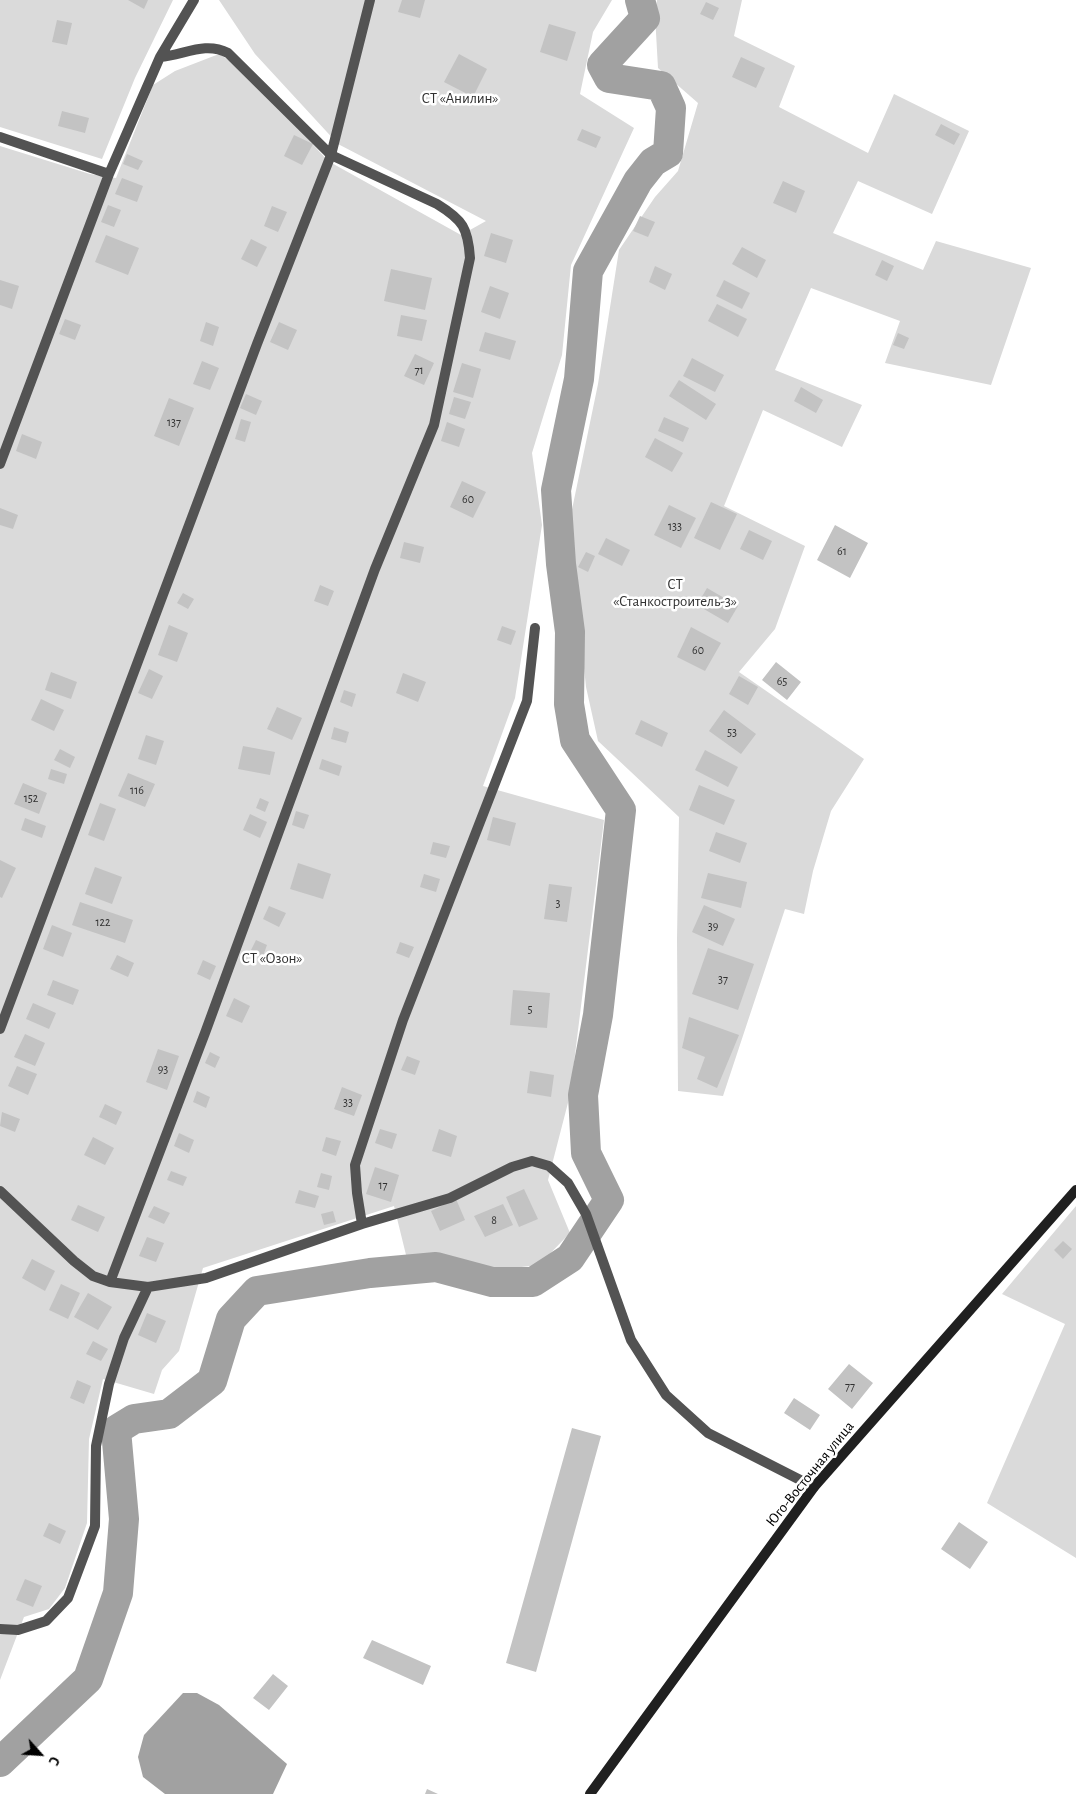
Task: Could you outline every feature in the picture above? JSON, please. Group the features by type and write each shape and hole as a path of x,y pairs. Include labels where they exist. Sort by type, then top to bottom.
{"street":[{"path":"0,464 109,174 160,57 194,0"},
{"path":"0,1029 331,155 370,0"},
{"path":"110,1282 205,1033 375,569 434,425 470,258 469,237 463,224 453,214 437,204 331,155 228,53 217,47 205,47 177,56 160,57"},
{"path":"0,137 109,174"},
{"path":"362,1224 356,1194 355,1165 403,1020 528,702 535,628"},
{"path":"0,1191 74,1262 93,1276 110,1282 148,1287 206,1278 362,1224 450,1198 512,1166 532,1161 549,1166 568,1183 586,1214 631,1340 666,1395 708,1433 814,1487"},
{"name":"Юго-Восточная улица","path":"590,1794 814,1487 1076,1190"},
{"path":"0,1629 18,1630 46,1621 68,1598 95,1526 96,1446 109,1384 124,1338 148,1287"}],"green space":[{"path":"0,0 173,0 135,78 102,159 0,127"},
{"name":"СТ «Озон»","path":"219,0 612,0 593,32 580,94 634,128 571,265 562,355 532,453 542,525 515,698 483,786 604,820 570,1095 548,1180 570,1233 539,1265 495,1270 407,1259 394,1206 203,1268 179,1351 162,1370 154,1394 103,1379 89,1439 87,1523 65,1588 49,1609 24,1617 0,1680 0,146 90,174 116,178 153,85 175,71 219,54 247,72 328,161 461,235 486,221 338,144 255,54"},
{"name":"СТ «Станкостроитель-3»","path":"657,0 742,0 734,36 795,66 779,107 868,153 894,94 969,131 932,214 858,181 833,233 923,270 936,241 1031,268 991,385 885,363 900,321 811,288 775,370 862,405 842,447 763,410 724,506 805,546 775,629 739,672 864,759 831,811 813,871 804,914 785,909 723,1096 678,1091 677,939 679,817 598,741 586,687 569,524 598,384 619,250 655,197 678,171 698,103 658,68 655,15"},
{"path":"1076,1206 1076,1558 987,1503 1065,1324 1002,1294"}],"shaded area":[{"path":"183,1693 197,1693 219,1705 287,1764 273,1794 165,1794 143,1777 138,1757 144,1735"}],"building":[{"path":"128,0 148,0 144,9"},
{"path":"402,0 425,0 420,18 398,12"},
{"path":"706,2 719,8 713,20 700,14"},
{"path":"57,20 72,23 67,45 52,42"},
{"path":"549,24 576,32 567,61 540,52"},
{"path":"459,54 487,69 473,97 444,82"},
{"path":"741,57 765,68 756,88 732,77"},
{"path":"62,111 89,118 85,133 58,126"},
{"path":"941,124 960,134 954,145 935,135"},
{"path":"582,129 601,137 596,148 577,140"},
{"path":"294,135 313,144 302,165 284,156"},
{"path":"127,154 143,161 138,170 123,164"},
{"path":"122,178 143,186 137,202 115,194"},
{"path":"783,181 805,191 796,213 773,203"},
{"path":"108,205 121,210 114,227 101,222"},
{"path":"272,206 287,212 278,232 264,226"},
{"path":"640,216 655,222 648,237 633,231"},
{"path":"491,233 513,240 506,263 484,256"},
{"path":"106,235 139,248 128,275 95,262"},
{"path":"251,239 267,247 257,267 241,259"},
{"path":"742,247 766,260 757,278 732,264"},
{"path":"882,260 894,266 887,281 875,275"},
{"path":"655,266 672,274 665,290 649,282"},
{"path":"391,269 432,278 425,310 384,301"},
{"path":"0,280 19,286 12,309 0,305"},
{"path":"724,280 750,293 742,309 716,296"},
{"path":"490,286 509,293 500,319 481,312"},
{"path":"717,304 747,319 738,337 708,321"},
{"path":"401,315 427,320 422,341 397,336"},
{"path":"65,319 81,325 75,340 59,334"},
{"path":"206,322 219,327 213,346 200,341"},
{"path":"279,322 297,330 288,350 270,342"},
{"path":"485,332 516,341 510,360 479,351"},
{"path":"898,333 909,338 904,349 893,345"},
{"path":"415,354 434,363 424,385 404,376"},
{"path":"692,358 724,375 715,392 683,376"},
{"path":"202,361 219,368 210,390 193,384"},
{"path":"462,363 481,369 473,398 453,392"},
{"path":"679,380 716,404 706,420 669,396"},
{"path":"801,387 823,400 816,413 794,401"},
{"path":"246,394 262,401 256,415 240,408"},
{"path":"454,397 471,402 465,419 449,414"},
{"path":"169,398 194,408 179,446 154,436"},
{"path":"664,417 689,428 683,442 658,431"},
{"path":"241,419 251,422 245,442 235,439"},
{"path":"447,422 465,429 459,447 441,441"},
{"path":"22,434 42,442 36,459 16,451"},
{"path":"655,438 683,453 672,472 645,457"},
{"path":"462,481 486,492 473,518 450,507"},
{"path":"711,502 737,514 720,550 694,538"},
{"path":"669,505 696,518 681,548 654,535"},
{"path":"0,508 18,515 13,529 0,525"},
{"path":"835,525 868,543 850,578 817,560"},
{"path":"749,530 772,541 763,560 740,549"},
{"path":"606,538 630,550 622,566 598,554"},
{"path":"404,542 424,547 420,563 400,558"},
{"path":"586,552 595,556 588,572 578,567"},
{"path":"320,585 334,591 328,606 314,601"},
{"path":"707,588 738,606 728,623 697,605"},
{"path":"183,593 194,599 188,609 177,603"},
{"path":"169,625 188,633 177,662 158,655"},
{"path":"502,626 516,631 511,645 497,640"},
{"path":"691,627 721,643 705,671 677,657"},
{"path":"776,662 801,682 787,700 762,680"},
{"path":"149,669 163,676 152,699 138,693"},
{"path":"51,672 77,682 71,699 45,690"},
{"path":"403,673 426,682 418,702 396,693"},
{"path":"739,676 758,687 748,705 729,694"},
{"path":"344,690 356,694 352,707 340,702"},
{"path":"41,699 64,710 54,731 31,720"},
{"path":"277,707 302,718 292,740 267,729"},
{"path":"724,710 756,734 741,754 709,731"},
{"path":"641,720 668,733 662,747 635,734"},
{"path":"334,727 349,732 346,743 331,739"},
{"path":"146,735 164,741 156,765 138,759"},
{"path":"243,746 275,752 270,775 238,769"},
{"path":"60,749 75,757 70,768 54,760"},
{"path":"705,750 738,767 728,787 695,770"},
{"path":"322,759 342,766 339,776 319,769"},
{"path":"51,769 67,774 64,784 48,779"},
{"path":"128,773 155,784 145,807 118,796"},
{"path":"23,783 47,793 39,814 14,804"},
{"path":"699,785 735,800 724,825 689,810"},
{"path":"260,798 269,802 265,812 256,808"},
{"path":"100,803 116,809 104,841 88,835"},
{"path":"296,811 309,815 304,829 292,825"},
{"path":"250,814 267,822 260,838 243,830"},
{"path":"493,817 516,823 510,846 487,840"},
{"path":"25,818 46,826 42,838 21,830"},
{"path":"716,832 747,843 740,863 709,851"},
{"path":"433,842 450,846 446,858 430,854"},
{"path":"0,860 16,868 2,898 0,897"},
{"path":"298,863 331,874 323,899 290,889"},
{"path":"95,867 122,877 112,904 85,894"},
{"path":"708,873 747,882 741,908 701,898"},
{"path":"424,874 440,879 436,892 420,887"},
{"path":"549,884 572,887 567,922 544,919"},
{"path":"80,902 133,920 125,943 72,925"},
{"path":"704,905 735,919 723,946 692,932"},
{"path":"269,906 286,913 279,927 263,919"},
{"path":"52,925 72,933 63,957 43,949"},
{"path":"256,940 267,945 263,956 251,950"},
{"path":"400,942 414,947 409,958 396,953"},
{"path":"708,948 754,964 738,1010 692,994"},
{"path":"117,955 134,963 128,977 110,969"},
{"path":"203,960 216,966 210,980 197,974"},
{"path":"53,980 79,990 73,1005 47,995"},
{"path":"513,990 550,993 547,1028 510,1025"},
{"path":"234,998 250,1006 242,1023 226,1016"},
{"path":"33,1003 56,1013 49,1029 26,1019"},
{"path":"689,1017 739,1035 717,1088 697,1079 705,1057 682,1048"},
{"path":"25,1034 45,1043 35,1066 14,1057"},
{"path":"158,1049 179,1056 167,1090 146,1082"},
{"path":"210,1052 220,1057 215,1068 205,1063"},
{"path":"407,1056 420,1061 415,1075 401,1070"},
{"path":"17,1066 37,1074 28,1095 8,1086"},
{"path":"530,1071 554,1075 551,1097 527,1093"},
{"path":"342,1087 362,1095 354,1116 334,1109"},
{"path":"197,1091 210,1097 206,1108 193,1102"},
{"path":"105,1104 122,1112 116,1125 99,1117"},
{"path":"2,1112 20,1119 15,1132 0,1126"},
{"path":"380,1129 397,1134 392,1149 375,1143"},
{"path":"439,1129 457,1136 451,1157 432,1151"},
{"path":"179,1133 194,1140 189,1153 174,1146"},
{"path":"93,1137 114,1148 105,1165 84,1155"},
{"path":"326,1137 341,1141 336,1156 322,1151"},
{"path":"375,1167 399,1175 391,1202 366,1194"},
{"path":"171,1171 187,1177 183,1186 167,1180"},
{"path":"321,1173 332,1176 329,1190 317,1187"},
{"path":"524,1189 538,1219 519,1227 506,1197"},
{"path":"299,1190 319,1196 315,1208 295,1203"},
{"path":"456,1199 465,1220 440,1231 431,1211"},
{"path":"503,1204 513,1225 485,1237 474,1216"},
{"path":"78,1205 105,1217 98,1232 71,1220"},
{"path":"154,1206 170,1213 164,1224 148,1217"},
{"path":"333,1211 336,1222 324,1225 321,1214"},
{"path":"147,1237 164,1243 156,1262 139,1256"},
{"path":"1063,1241 1072,1249 1063,1259 1054,1250"},
{"path":"32,1259 55,1271 45,1291 22,1278"},
{"path":"61,1284 80,1293 68,1319 49,1310"},
{"path":"88,1293 112,1307 98,1330 74,1317"},
{"path":"147,1313 166,1321 156,1343 138,1335"},
{"path":"93,1341 108,1349 101,1361 86,1354"},
{"path":"849,1364 873,1383 852,1409 828,1389"},
{"path":"77,1380 91,1386 84,1404 70,1398"},
{"path":"794,1398 820,1415 810,1430 784,1413"},
{"path":"572,1428 601,1436 536,1672 506,1663"},
{"path":"959,1522 988,1542 970,1569 941,1549"},
{"path":"49,1523 66,1531 60,1544 43,1536"},
{"path":"25,1579 42,1586 33,1607 16,1600"},
{"path":"372,1640 431,1666 423,1685 363,1658"},
{"path":"273,1674 288,1686 269,1710 253,1698"},
{"path":"427,1789 438,1794 425,1794"}],"waterway":[{"path":"0,1762 88,1679 118,1593 124,1519 116,1430 134,1419 169,1414 212,1381 231,1319 257,1291 370,1273 436,1267 492,1282 533,1282 570,1258 609,1200 586,1153 583,1095 598,1015 621,810 575,740 569,704 570,632 561,564 556,490 579,379 588,271 638,181 653,162 668,153 671,108 661,86 609,78 602,65 645,18 640,0"}],"park label":[{"name":"СТ «Анилин»","path":"460,98"}]}
